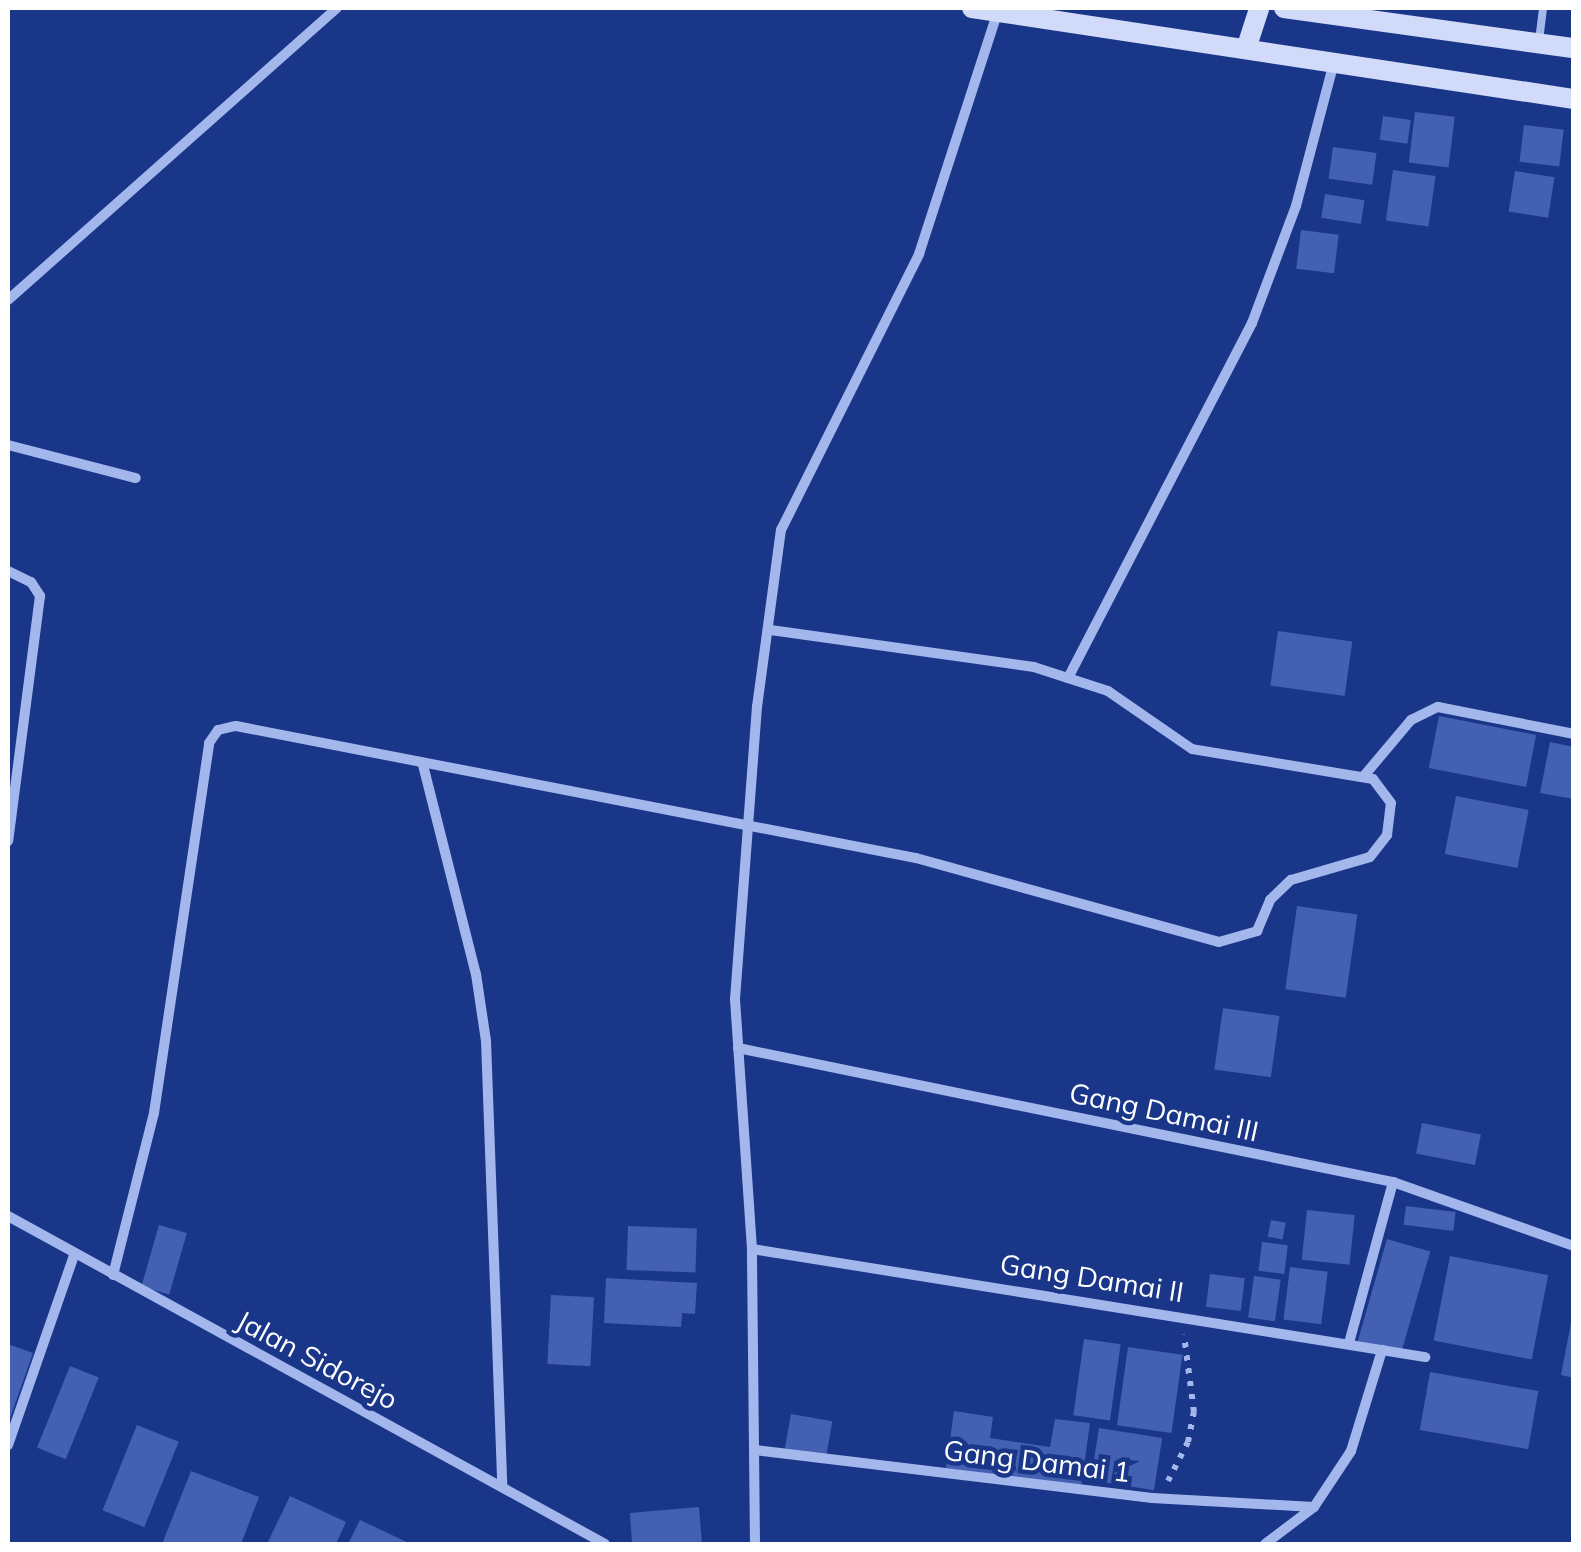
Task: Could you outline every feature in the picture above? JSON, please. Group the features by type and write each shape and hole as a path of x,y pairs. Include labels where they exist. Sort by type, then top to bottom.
{"street":[{"path":"8,300 337,8"},
{"path":"972,8 1248,46 1574,99"},
{"path":"1248,46 1259,8"},
{"path":"1284,8 1574,48"},
{"path":"756,1544 752,1250 735,999 751,829 757,707 771,630 781,530 918,254 998,11"},
{"path":"1068,678 1252,323 1296,206 1334,61"},
{"path":"8,445 136,478"},
{"path":"8,571 31,582 40,596 8,841"},
{"path":"112,1275 154,1113 209,743 218,730 236,726 916,858 1219,942 1241,940 1257,930 1270,900 1291,880 1380,851 1391,803 1383,788 1363,777 1277,768 1192,749 1108,691 1034,667 771,630"},
{"path":"1363,777 1411,720 1438,707 1574,734"},
{"path":"423,765 476,974 486,1041 502,1485"},
{"name":"Gang Damai III","path":"738,1048 1393,1182 1574,1246"},
{"path":"1349,1343 1393,1182"},
{"name":"Jalan Sidorejo","path":"8,1216 605,1544"},
{"name":"Gang Damai II","path":"752,1250 1180,1314 1425,1357"},
{"path":"8,1445 74,1255"},
{"path":"1265,1544 1314,1508 1363,1429 1382,1350"},
{"name":"Gang Damai 1","path":"755,1450 1152,1498 1314,1508"}],"lane":[{"path":"1540,41 1543,8"}],"path":[{"path":"1152,1498 1173,1475 1194,1412 1180,1314"}],"building":[{"path":"1415,112 1455,117 1448,167 1409,163"},
{"path":"1383,116 1411,120 1407,144 1380,140"},
{"path":"1524,125 1564,130 1559,167 1519,162"},
{"path":"1333,147 1377,153 1372,185 1329,179"},
{"path":"1393,170 1436,176 1428,226 1386,221"},
{"path":"1515,171 1555,177 1548,218 1509,211"},
{"path":"1325,194 1365,200 1361,224 1321,218"},
{"path":"1301,230 1339,235 1334,273 1296,269"},
{"path":"1278,631 1352,641 1345,696 1270,685"},
{"path":"1439,716 1536,735 1526,787 1429,768"},
{"path":"1550,742 1574,747 1574,799 1540,793"},
{"path":"1456,796 1529,810 1517,868 1445,854"},
{"path":"1297,906 1357,914 1346,998 1285,989"},
{"path":"1223,1008 1279,1016 1271,1077 1214,1069"},
{"path":"1422,1123 1481,1134 1475,1165 1416,1153"},
{"path":"1406,1206 1456,1212 1453,1231 1404,1225"},
{"path":"1307,1210 1355,1215 1350,1265 1302,1260"},
{"path":"1271,1220 1286,1223 1282,1240 1268,1237"},
{"path":"159,1225 187,1233 169,1295 141,1287"},
{"path":"628,1226 697,1228 695,1272 626,1270"},
{"path":"1387,1239 1430,1251 1401,1353 1358,1341"},
{"path":"1262,1242 1288,1245 1284,1274 1258,1271"},
{"path":"1450,1256 1548,1275 1532,1360 1434,1340"},
{"path":"1290,1267 1328,1272 1321,1324 1284,1320"},
{"path":"1210,1274 1245,1278 1241,1311 1206,1307"},
{"path":"1254,1276 1281,1280 1275,1321 1248,1318"},
{"path":"606,1278 697,1283 695,1314 682,1313 681,1327 604,1323"},
{"path":"551,1295 594,1297 590,1366 547,1364"},
{"path":"1574,1318 1574,1378 1561,1375"},
{"path":"1084,1339 1121,1344 1110,1420 1073,1415"},
{"path":"8,1344 33,1353 8,1424"},
{"path":"1128,1347 1182,1355 1171,1433 1117,1425"},
{"path":"70,1366 99,1378 66,1459 37,1448"},
{"path":"1430,1372 1538,1391 1528,1449 1420,1430"},
{"path":"954,1411 993,1417 990,1438 1050,1447 1055,1419 1090,1423 1081,1487 946,1468"},
{"path":"791,1414 832,1421 826,1456 785,1448"},
{"path":"137,1425 179,1442 144,1527 103,1510"},
{"path":"1099,1428 1162,1438 1154,1490 1091,1480"},
{"path":"191,1471 259,1497 241,1544 162,1544"},
{"path":"290,1496 346,1522 336,1544 267,1544"},
{"path":"699,1507 702,1544 632,1544 630,1513"},
{"path":"360,1520 411,1544 348,1544"}]}
